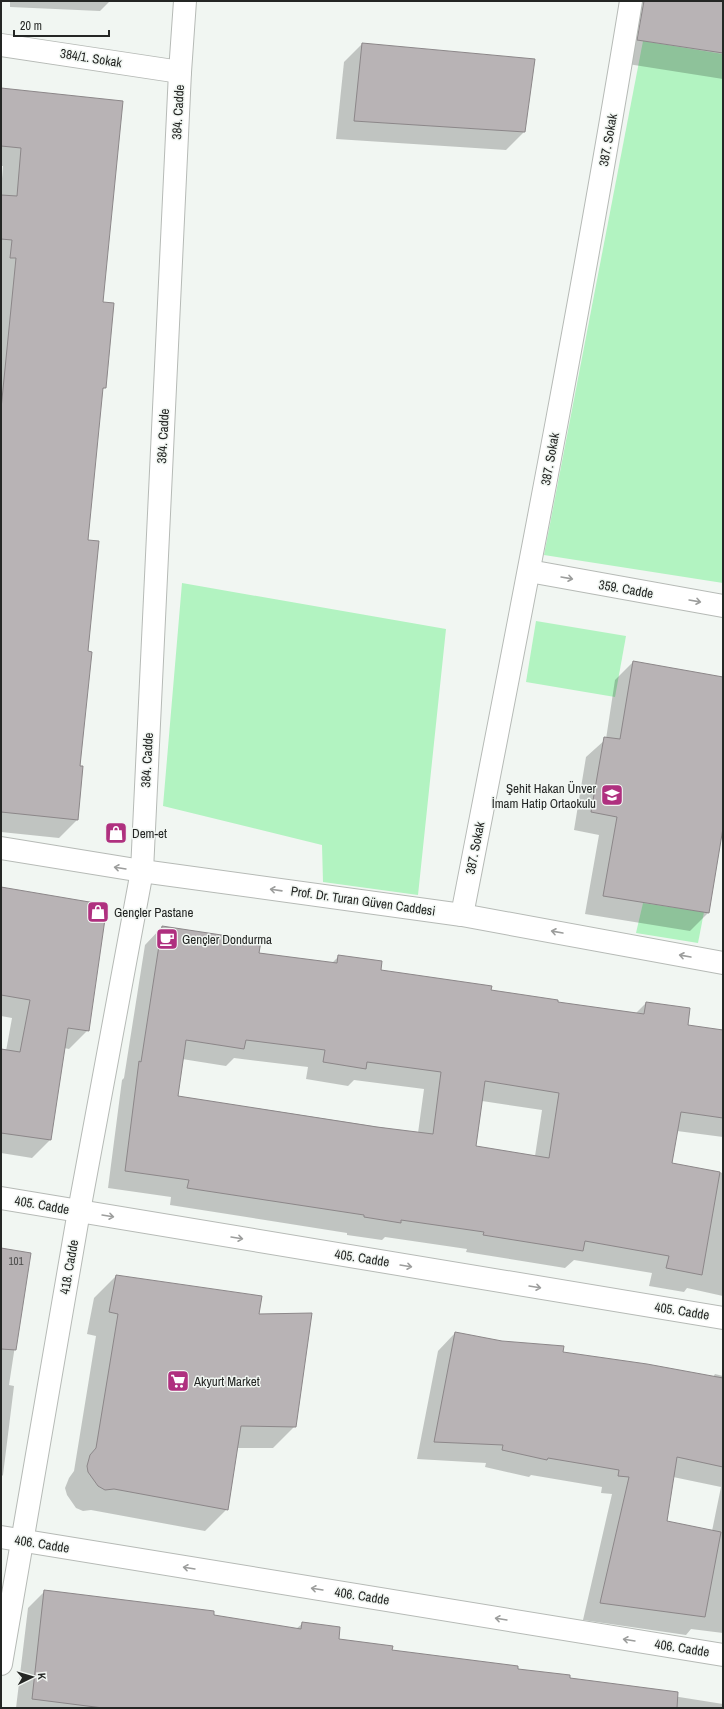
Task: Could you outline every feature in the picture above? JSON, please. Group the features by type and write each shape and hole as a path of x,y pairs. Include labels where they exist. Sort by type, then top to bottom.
{"street":[{"name":"384. Cadde","path":"142,871 180,72 186,1"},
{"name":"387. Sokak","path":"462,915 529,571 614,106 631,1"},
{"name":"384/1. Sokak","path":"1,44 180,72"},
{"name":"359. Cadde","path":"529,571 723,606"},
{"name":"Prof. Dr. Turan Güven Caddesi","path":"1,848 142,871 462,915 723,963"},
{"name":"418. Cadde","path":"1,1664 11,1539 79,1211 142,871"},
{"name":"405. Cadde","path":"1,1198 723,1318"},
{"name":"406. Cadde","path":"11,1539 723,1655"}],"green space":[{"path":"643,41 723,54 723,583 544,555"},
{"path":"182,583 446,629 418,895 323,882 322,845 163,806"},
{"path":"536,621 626,636 615,697 526,682"},
{"path":"643,903 704,912 698,943 636,933"}],"building":[{"path":"644,1 723,1 723,53 637,40"},
{"path":"362,43 535,59 525,132 354,121"},
{"path":"1,88 123,101 103,302 114,303 106,388 103,388 88,540 99,541 88,651 92,652 80,766 83,766 78,820 1,812 1,409 16,258 10,258 12,240 1,239 1,195 17,196 21,148 1,146"},
{"path":"633,661 723,677 723,828 709,913 603,896 617,817 591,812 604,737 620,739"},
{"path":"1,887 107,905 89,1031 68,1028 51,1140 1,1133 1,1049 20,1052 30,1000 1,995"},
{"path":"162,926 261,941 259,953 337,963 338,955 382,961 381,970 492,986 491,990 558,1000 558,1002 644,1014 646,1002 690,1008 688,1025 723,1030 723,1118 681,1112 672,1163 720,1172 702,1275 666,1268 669,1256 585,1241 583,1251 483,1235 484,1232 401,1220 401,1223 364,1217 364,1215 187,1188 189,1180 125,1171 139,1061 141,1062","holes":["186,1040 244,1049 246,1040 325,1050 323,1062 366,1069 367,1062 441,1072 433,1134 377,1127 178,1096","485,1081 559,1093 549,1158 476,1146"]},
{"path":"1,1248 31,1253 16,1350 1,1349"},
{"name":"Akyurt Market","path":"116,1275 262,1296 259,1314 312,1313 296,1427 241,1426 228,1510 114,1489 105,1490 98,1486 88,1472 87,1466 90,1455 96,1448 118,1314 109,1312"},
{"path":"455,1332 502,1341 564,1346 563,1352 647,1364 723,1378 723,1467 677,1457 667,1521 721,1532 705,1617 600,1603 629,1477 618,1476 619,1470 548,1458 547,1460 502,1450 503,1445 434,1442"},
{"path":"44,1590 214,1611 214,1615 301,1629 302,1622 340,1627 339,1639 393,1646 392,1650 518,1666 518,1669 570,1675 570,1678 678,1692 677,1708 103,1708 32,1699"}],"place":[{"name":"Şehit Hakan Ünver İmam Hatip Ortaokulu","path":"612,795"},
{"name":"Dem-et","path":"116,833"},
{"name":"Gençler Pastane","path":"98,912"},
{"name":"Gençler Dondurma","path":"167,939"},
{"name":"Akyurt Market","path":"178,1381"}]}
